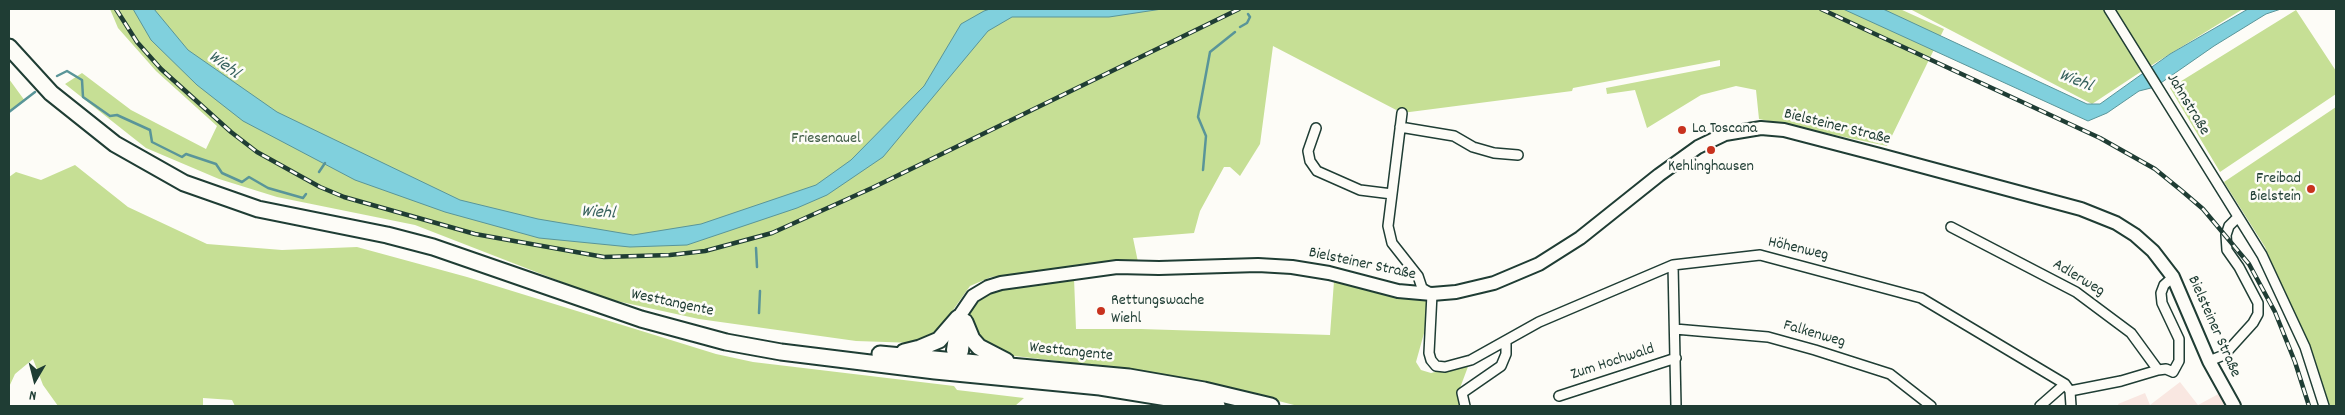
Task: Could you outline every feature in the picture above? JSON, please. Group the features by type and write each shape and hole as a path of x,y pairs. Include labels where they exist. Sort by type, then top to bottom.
{"main road":[{"path":"9,46 51,93 93,128 138,158 184,183 258,209 387,235 433,247 613,309"},
{"name":"Bielsteiner Straße","path":"961,320 967,305 979,291 1001,283 1096,271 1115,274 1159,268 1258,265 1292,267 1328,273 1398,292 1432,294 1456,292 1494,283 1539,264 1580,238 1659,175 1698,147 1725,134 1761,128 1784,130 2081,209 2116,223 2135,235 2153,251 2173,277 2209,361 2234,406"},
{"name":"Westtangente","path":"613,309 753,338 888,355 1091,372 1157,381 1271,406"},
{"name":"Westtangente","path":"613,309 670,328 744,346 935,371 1100,387 1216,406"},
{"path":"888,355 933,343 961,320"},
{"path":"961,320 953,348 957,360 970,374"},
{"path":"961,320 979,347 993,356 1019,366"},
{"path":"935,371 944,369 957,360"}],"street":[{"name":"Jahnstraße","path":"2109,9 2262,255 2305,347 2324,406"},
{"path":"1402,113 1388,226 1392,243 1418,276 1422,288 1432,294"},
{"path":"1400,127 1454,136 1494,154 1518,155"},
{"path":"1316,128 1308,151 1310,161 1317,171 1360,190 1392,194"},
{"path":"2209,361 2224,354 2258,314 2258,303 2239,267 2227,250 2226,235 2230,226 2238,217"},
{"name":"Adlerweg","path":"1951,228 2076,292 2131,333 2158,370"},
{"name":"Höhenweg","path":"1432,294 1429,353 1431,360 1436,366 1445,367 1471,360 1539,322 1673,265 1760,255 1921,298 2068,388"},
{"name":"Zum Hochwald","path":"1673,265 1676,406"},
{"path":"2040,406 2068,388 2121,381 2158,370 2166,369 2173,372 2179,361 2179,340 2162,303 2161,293 2164,285 2173,277"},
{"name":"Falkenweg","path":"1675,329 1768,337 1815,350 1890,374 1931,406"},
{"path":"1465,406 1462,393 1501,366 1506,354 1506,342"},
{"name":"Zum Hochwald","path":"1559,396 1676,358"},
{"path":"2068,388 2071,406"}],"shaded area":[{"path":"2180,382 2198,405 2224,391 2233,406 2119,406 2118,404 2145,393 2150,405"}],"green space":[{"name":"Friesenauel","path":"110,9 1900,9 1944,29 1887,146 1759,119 1756,90 1736,86 1701,95 1647,128 1635,90 1607,94 1606,88 1720,66 1720,60 1573,88 1572,91 1402,113 1273,46 1260,144 1240,176 1230,167 1224,167 1200,211 1194,233 1133,238 1138,262 991,277 970,286 936,334 915,343 856,341 699,319 603,298 415,225 277,197 219,179 146,148 65,84 82,73 131,110 206,149 217,126 156,71 118,28"},
{"path":"1910,9 2243,9 2092,104"},
{"path":"2296,10 2336,71 2336,94 2220,172 2170,88"},
{"path":"9,79 25,101 9,112"},
{"path":"2336,107 2336,406 2330,406 2265,247 2224,182"},
{"path":"75,165 128,207 207,244 282,250 357,247 467,277 716,354 753,362 954,386 957,390 1024,398 1015,406 235,406 232,400 203,398 203,406 58,406 43,385 33,359 15,374 9,387 9,177 16,172 41,180"},
{"path":"1074,278 1076,329 1141,329 1330,335 1334,281 1378,292 1426,300 1429,302 1426,326 1416,362 1421,370 1431,373 1469,364 1460,388 1463,406 1298,406 1216,385 1146,371 997,354 978,340 970,320 970,313 974,304 984,294 1005,287"}],"water":[{"path":"133,9 154,9 188,50 277,112 460,200 538,219 633,235 701,224 816,185 851,160 924,86 961,24 984,11 990,9 1162,9 1109,17 1012,17 988,31 883,157 827,195 797,208 687,245 630,247 539,238 445,212 355,180 243,121 197,85 151,40"},
{"path":"1843,9 1883,9 2087,104 2100,104 2170,54 2248,9 2281,9 2266,14 2214,46 2155,87 2139,91 2107,113 2088,121"}],"waterway":[{"path":"1240,27 1247,23 1250,17 1248,14"},
{"path":"1203,170 1206,136 1198,117 1210,52 1235,32"},
{"path":"57,76 67,71 82,80 83,97 110,116 117,115 150,130 152,142 182,157 186,154 216,164 222,173 242,182 249,177 268,188 303,198 306,194"},
{"path":"9,112 35,92"},
{"path":"319,172 325,163"},
{"path":"756,248 757,267"},
{"path":"759,313 760,291"}],"railway":[{"path":"116,9 137,42 161,69 231,132 257,152 320,187 344,197 475,234 604,257 670,255 705,251 772,233 872,188 1239,9"},
{"path":"1821,9 2100,138 2155,169 2203,209 2249,264 2275,312 2295,362 2309,406"}],"place":[{"name":"La Toscana","path":"1682,130"},
{"name":"Kehlinghausen","path":"1711,150"},
{"name":"Freibad Bielstein","path":"2311,189"},
{"name":"Rettungswache Wiehl","path":"1101,311"}],"water label":[{"name":"Wiehl","path":"223,66"},
{"name":"Wiehl","path":"2075,82"},
{"name":"Wiehl","path":"598,214"}]}
